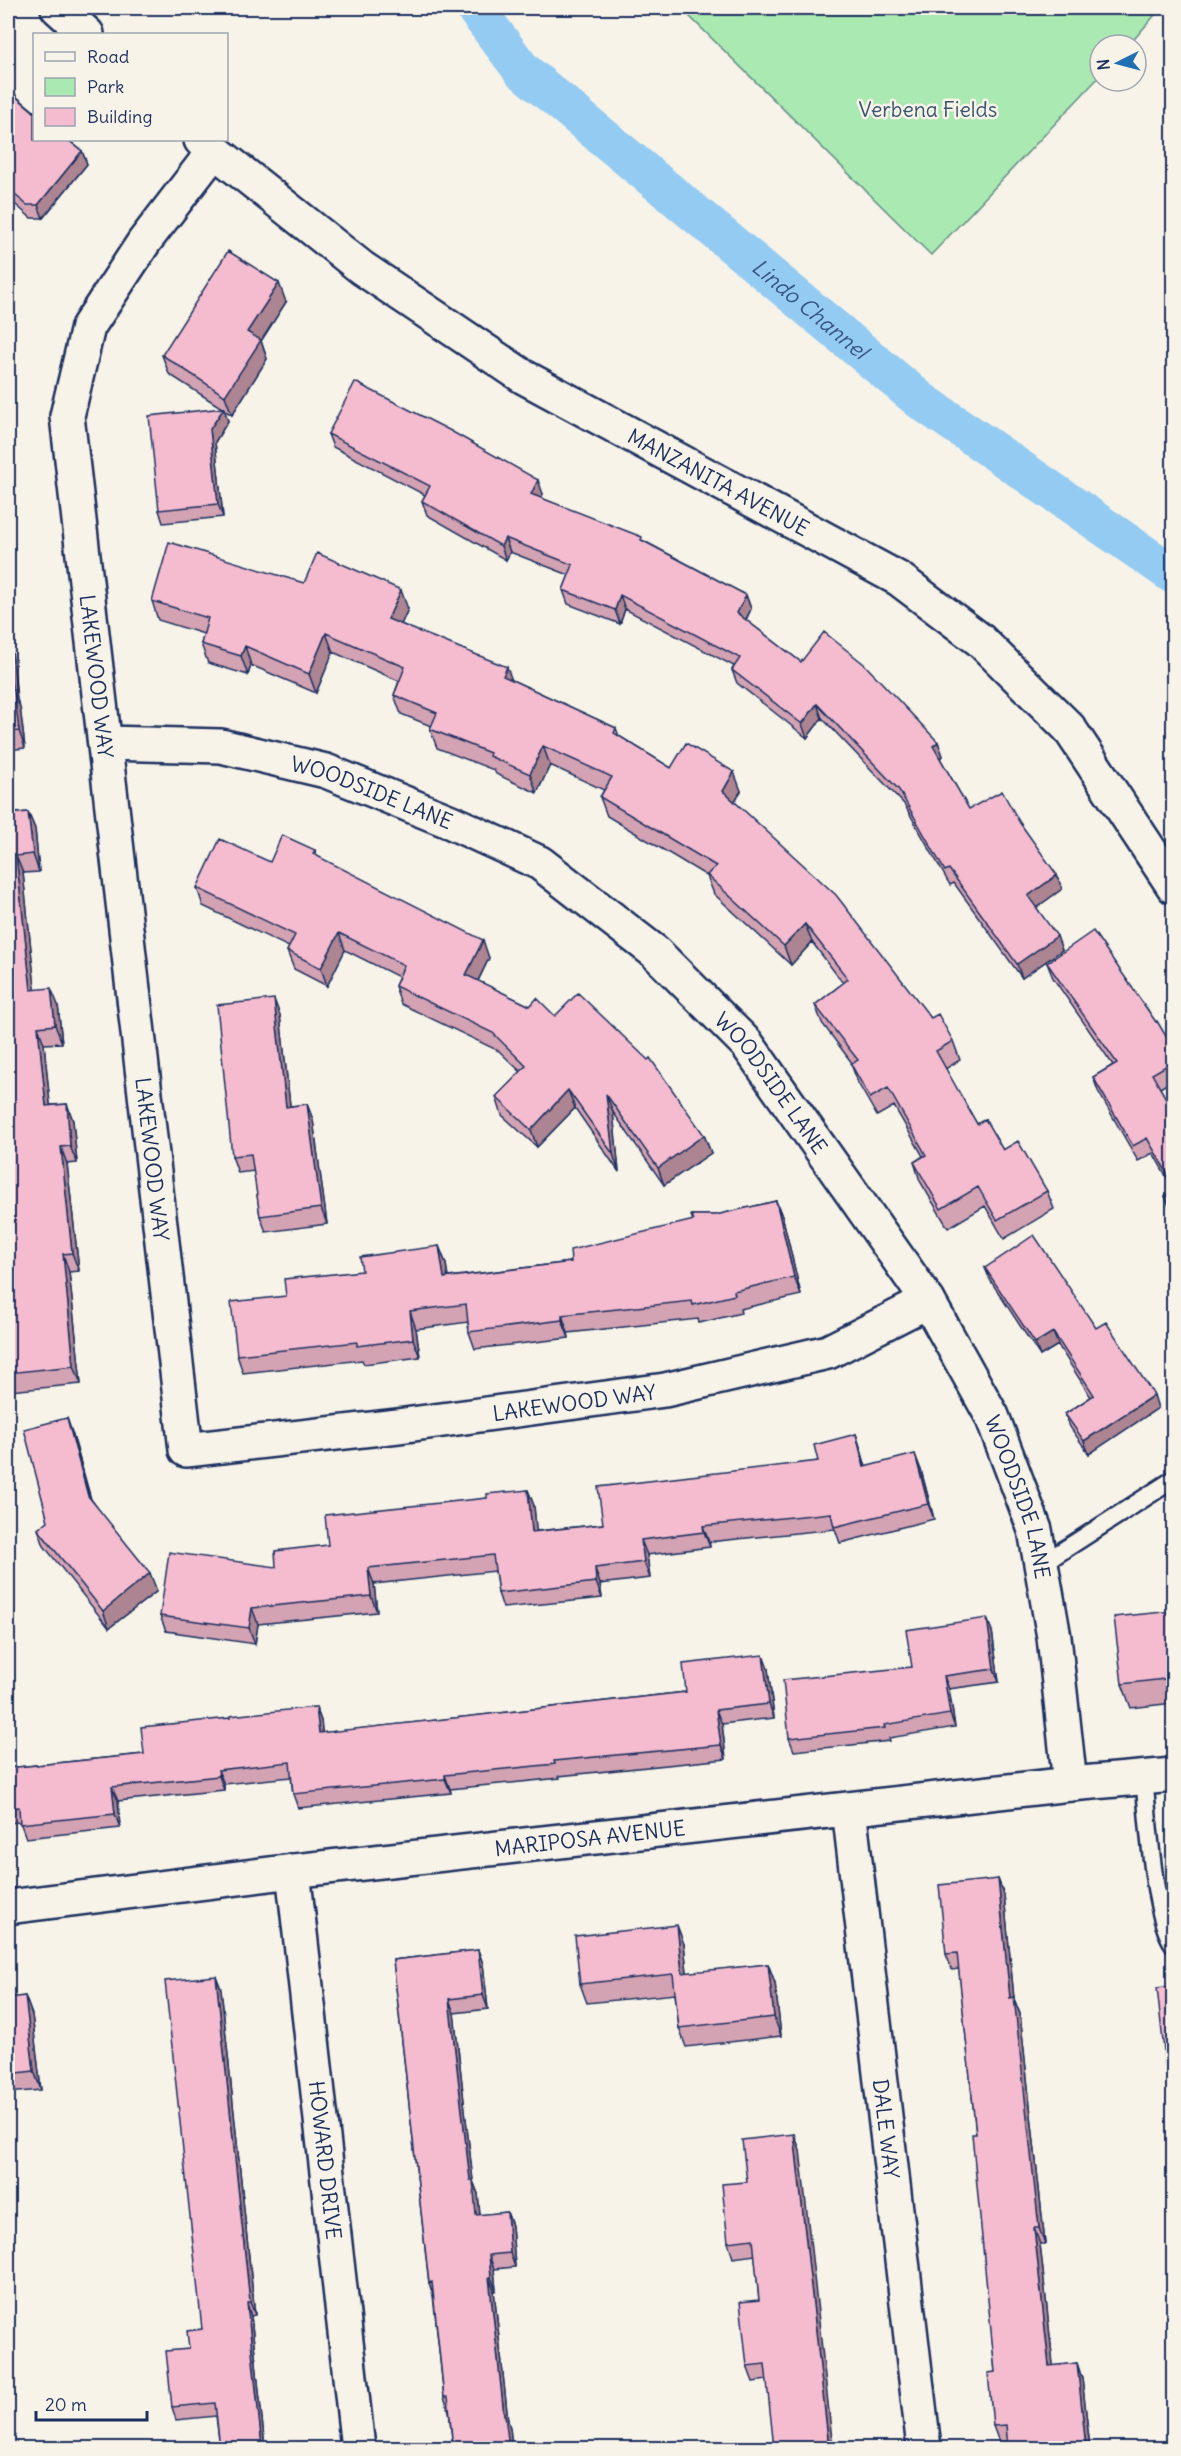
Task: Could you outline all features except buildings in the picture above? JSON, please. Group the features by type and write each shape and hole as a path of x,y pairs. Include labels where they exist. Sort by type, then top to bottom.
{"street":[{"path":"58,8 86,33"},
{"name":"LAKEWOOD WAY","path":"207,145 88,327 67,416 186,1450 398,1426 665,1390 828,1352 928,1301"},
{"name":"MANZANITA AVENUE","path":"207,145 362,268 524,377 899,579 980,639 1069,728 1173,887"},
{"name":"WOODSIDE LANE","path":"105,743 222,746 326,771 451,822 540,863 655,952 747,1044 928,1301 992,1416 1035,1530 1054,1637 1070,1784"},
{"name":"MARIPOSA AVENUE","path":"8,1907 293,1871 1159,1776"},
{"name":"DALE WAY","path":"849,1809 924,2448"},
{"name":"HOWARD DRIVE","path":"293,1871 358,2448"}],"lane":[{"path":"1042,1564 1173,1479"},
{"path":"1159,1776 1155,1880 1166,1935 1173,1945"}],"green space":[{"name":"Verbena Fields","path":"681,8 1161,8 1139,33 1088,33 1088,89 931,255"}],"waterway":[{"name":"Lindo Channel","path":"475,8 522,70 920,400 1174,575"}]}
